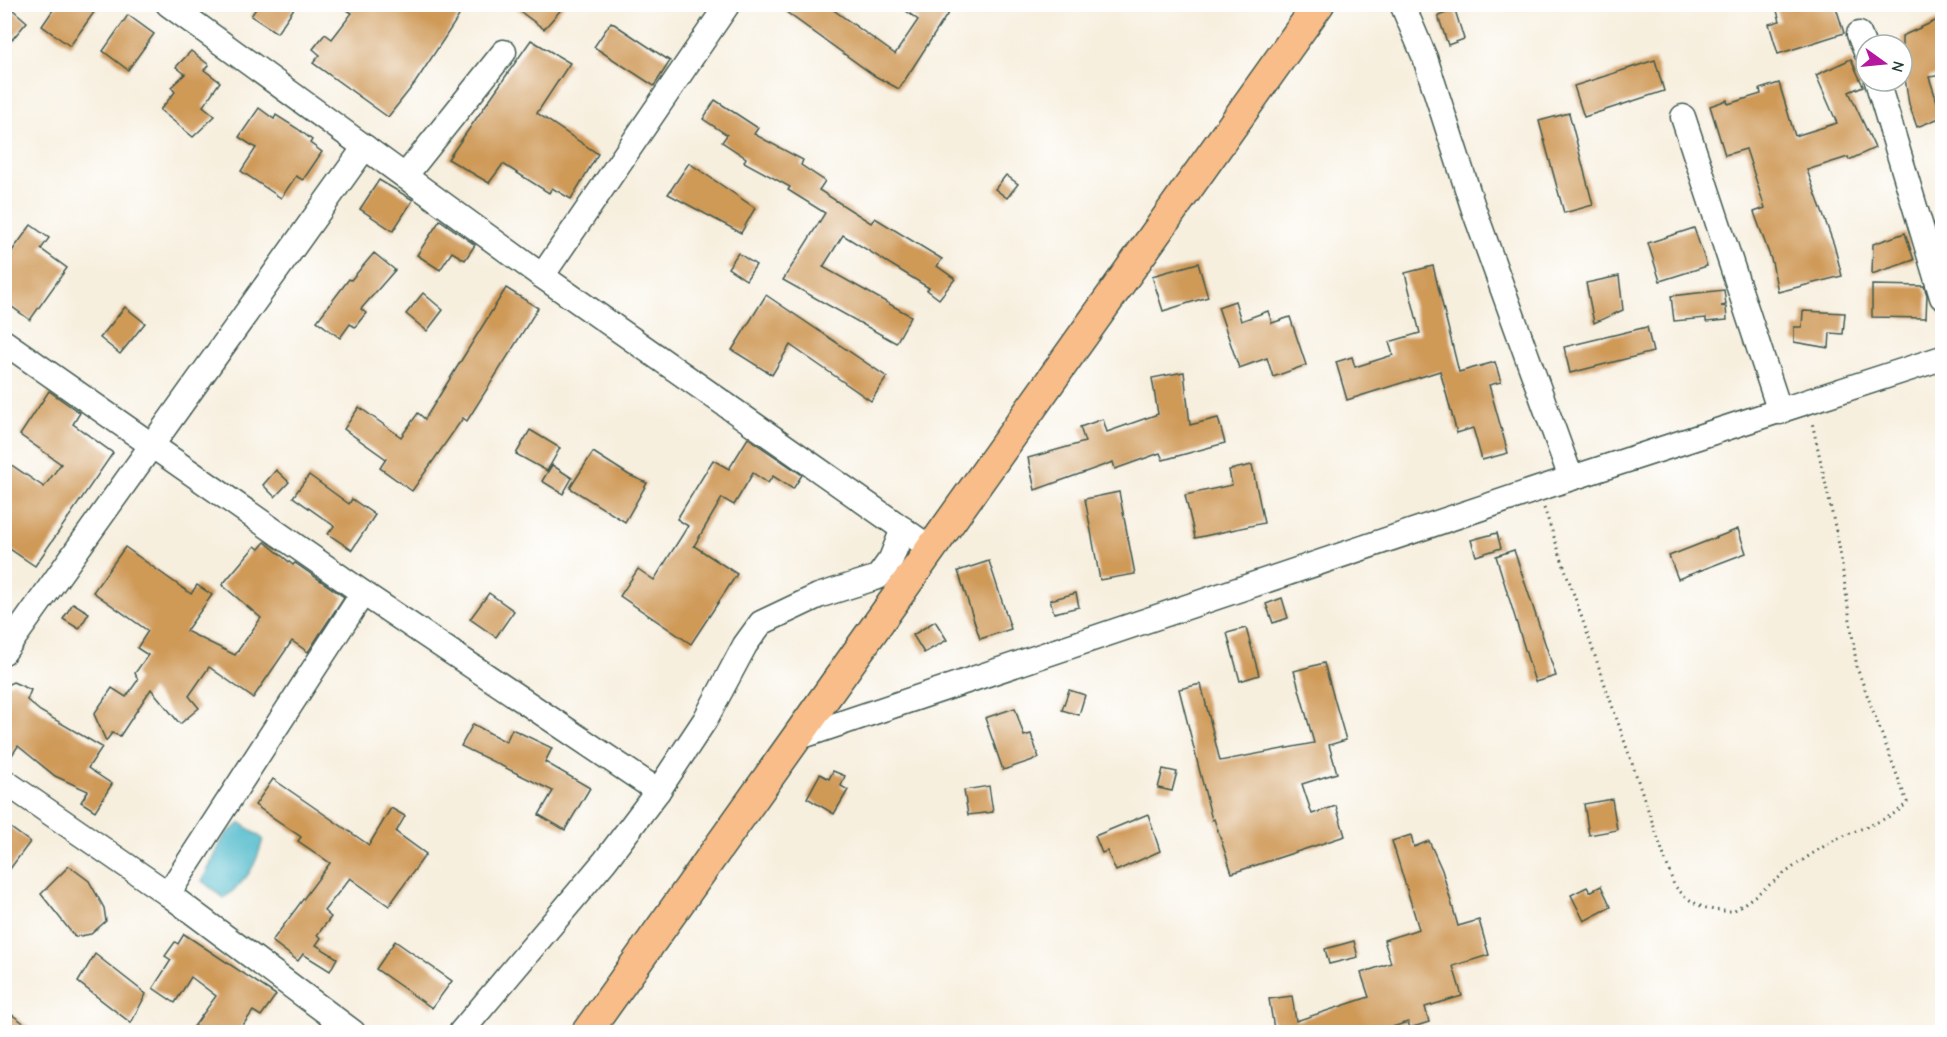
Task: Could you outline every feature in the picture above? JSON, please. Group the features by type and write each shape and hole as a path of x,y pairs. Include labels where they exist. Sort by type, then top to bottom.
{"main road":[{"path":"586,1032 1319,4"}],"street":[{"path":"168,4 542,276 930,548"},
{"path":"542,276 728,4"},
{"path":"1402,4 1425,58 1474,210 1571,478"},
{"path":"405,176 504,52"},
{"path":"1881,93 1942,297"},
{"path":"1683,117 1780,412"},
{"path":"4,652 365,147"},
{"path":"4,342 363,593 658,791"},
{"path":"797,738 1571,478 1942,358"},
{"path":"461,1032 605,861 658,791 705,720 745,645 761,623 818,596 878,577 891,559 903,529"},
{"path":"168,894 363,593"},
{"path":"4,781 168,894 353,1032"}],"path":[{"path":"1538,489 1674,885 1685,898 1699,906 1716,912 1732,911 1834,841 1895,812 1907,802 1857,668 1839,545 1808,403"}],"water":[{"path":"241,823 263,839 250,872 224,898 202,881 225,835"}],"building":[{"path":"57,4 100,4 70,46 42,26"},
{"path":"259,4 297,4 277,33 251,16"},
{"path":"337,4 445,4 459,16 415,83 388,117 313,63 320,55 313,49 325,34 332,39 352,13"},
{"path":"510,4 566,4 544,29"},
{"path":"775,4 825,4 895,54 918,20 897,4 954,4 899,89 875,76"},
{"path":"1775,4 1835,4 1844,33 1778,54 1769,24 1780,21"},
{"path":"12,9 27,22 4,49 4,18"},
{"path":"1455,10 1464,39 1448,45 1438,16"},
{"path":"128,15 154,34 128,70 103,51"},
{"path":"1942,18 1942,75 1929,77 1942,117 1917,127 1907,93 1914,93 1914,33 1909,33"},
{"path":"611,22 670,61 654,86 594,47"},
{"path":"531,40 570,63 537,113 598,154 571,199 552,188 549,193 503,164 489,183 448,159"},
{"path":"191,51 209,65 204,70 220,82 203,106 215,116 193,137 160,110 175,92 171,87 185,74 176,67"},
{"path":"1851,59 1854,66 1854,90 1849,92 1875,148 1849,160 1848,157 1807,170 1834,245 1842,276 1778,292 1772,262 1754,212 1765,208 1746,149 1725,155 1710,106 1727,100 1728,104 1761,94 1760,89 1779,83 1795,136 1837,123 1816,75"},
{"path":"1655,60 1664,91 1584,117 1574,86"},
{"path":"715,100 758,128 754,134 803,160 801,165 825,181 819,190 871,223 875,218 942,259 937,266 955,279 939,299 927,290 929,288 843,235 823,267 911,316 896,343 783,280 825,213 788,190 790,187 744,162 746,158 722,142 727,135 703,119"},
{"path":"259,108 274,119 276,115 298,129 312,140 310,143 322,152 303,180 296,176 281,198 241,171 256,148 239,137"},
{"path":"1569,113 1593,205 1564,213 1539,121"},
{"path":"689,163 755,208 741,233 668,194"},
{"path":"1006,175 1018,184 1007,198 995,189"},
{"path":"379,180 413,200 393,231 360,209"},
{"path":"440,220 475,245 465,260 452,252 440,270 417,255"},
{"path":"31,225 49,238 41,249 67,268 30,320 4,301 4,262"},
{"path":"1694,228 1707,266 1660,281 1648,243"},
{"path":"1905,233 1914,260 1872,274 1873,244"},
{"path":"374,253 395,270 361,309 366,313 355,327 350,324 340,338 317,321 349,279 351,280"},
{"path":"738,253 756,265 746,280 728,268"},
{"path":"1198,263 1208,297 1163,311 1152,276"},
{"path":"1433,266 1459,372 1495,362 1501,382 1489,385 1508,453 1482,460 1473,428 1457,433 1440,371 1347,400 1336,362 1352,357 1355,367 1393,355 1389,342 1420,333 1405,273"},
{"path":"1619,276 1623,310 1594,323 1586,283"},
{"path":"1872,285 1924,286 1927,295 1926,318 1872,317"},
{"path":"506,288 538,308 467,421 463,418 412,491 380,468 386,459 344,429 359,407 401,437 418,413 425,419"},
{"path":"1724,290 1726,305 1721,306 1726,307 1727,320 1706,322 1706,318 1674,321 1671,296"},
{"path":"423,293 443,310 427,331 406,314"},
{"path":"766,295 887,377 871,401 790,345 772,375 732,350"},
{"path":"1235,301 1241,321 1268,311 1272,323 1290,317 1306,365 1273,377 1267,358 1239,368 1218,307"},
{"path":"125,307 145,323 120,354 100,338"},
{"path":"1803,311 1845,313 1843,334 1830,333 1829,348 1794,342 1794,327 1802,327"},
{"path":"1647,327 1653,352 1570,373 1564,347"},
{"path":"1184,372 1190,425 1218,418 1225,443 1163,460 1160,453 1115,469 1113,462 1035,490 1028,458 1085,442 1080,427 1103,419 1107,432 1158,414 1152,378"},
{"path":"49,391 80,413 73,424 113,453 35,566 4,545 4,460 44,487 61,464 20,435"},
{"path":"530,430 560,448 547,471 516,454"},
{"path":"748,438 802,475 793,489 773,476 768,483 753,473 734,505 722,498 694,546 737,574 691,644 620,596 638,569 654,580 688,526 677,519 713,460 729,469"},
{"path":"593,452 629,475 647,483 625,522 570,488"},
{"path":"552,465 572,478 563,494 542,481"},
{"path":"1252,465 1264,523 1195,538 1185,495 1232,485 1229,470"},
{"path":"276,470 289,482 275,497 263,485"},
{"path":"309,475 349,504 352,499 375,515 352,550 328,534 334,526 293,497"},
{"path":"1119,492 1135,574 1100,580 1085,499"},
{"path":"1738,529 1746,553 1678,579 1669,556"},
{"path":"1497,533 1501,548 1476,556 1471,540"},
{"path":"265,542 293,565 295,563 344,597 308,652 292,641 253,698 209,667 189,696 199,708 180,724 151,689 120,736 112,733 106,741 94,714 112,688 126,697 138,680 135,673 148,655 137,648 148,631 93,592 125,547 191,594 197,585 212,595 186,631 235,655 261,618 222,585 255,546 259,549"},
{"path":"1514,550 1556,676 1535,682 1496,556"},
{"path":"989,561 1011,629 980,639 958,571"},
{"path":"489,593 514,611 496,637 470,619"},
{"path":"1076,593 1079,607 1054,613 1050,600"},
{"path":"1282,598 1288,618 1273,623 1266,604"},
{"path":"73,603 89,613 79,629 63,619"},
{"path":"935,621 947,640 924,653 913,635"},
{"path":"1246,628 1259,675 1240,681 1227,633"},
{"path":"1324,663 1346,740 1329,745 1337,773 1302,784 1312,814 1336,806 1345,836 1232,873 1214,819 1212,820 1179,689 1201,684 1220,761 1314,743 1294,671"},
{"path":"13,682 31,690 27,700 40,711 102,747 88,768 112,784 95,811 81,802 88,791 55,776 18,746 4,767 4,686"},
{"path":"1069,690 1085,695 1079,715 1062,710"},
{"path":"1015,708 1024,736 1031,734 1039,758 1003,770 985,718"},
{"path":"473,724 506,742 512,729 552,748 545,762 590,788 565,830 539,815 553,791 461,746"},
{"path":"1163,769 1177,772 1172,791 1158,788"},
{"path":"833,771 845,776 841,786 848,790 834,814 807,798 820,774 829,779"},
{"path":"273,779 369,845 391,808 405,816 396,832 426,854 389,906 350,878 324,911 331,917 317,935 321,938 316,945 337,958 330,971 303,954 298,961 272,941 330,863 298,841 301,837 255,805"},
{"path":"989,786 993,812 968,815 964,790"},
{"path":"1612,799 1617,830 1589,835 1584,804"},
{"path":"1148,814 1160,851 1116,871 1107,851 1102,853 1095,836"},
{"path":"4,823 30,842 4,877"},
{"path":"1411,835 1414,847 1429,841 1442,870 1458,926 1479,920 1489,955 1453,966 1462,996 1425,1007 1429,1022 1410,1028 1408,1022 1377,1032 1271,1032 1274,1029 1269,999 1292,996 1296,1021 1369,997 1361,973 1391,963 1384,940 1419,929 1392,841"},
{"path":"69,866 89,881 104,908 106,921 91,934 75,937 41,894"},
{"path":"1601,886 1611,907 1584,921 1571,895 1587,887 1590,892"},
{"path":"184,934 276,995 261,1016 253,1011 238,1032 190,1032 216,996 191,977 175,1003 153,988 171,960 165,956 175,942 178,944"},
{"path":"395,941 452,981 432,1008 376,969"},
{"path":"1354,941 1358,957 1329,964 1325,949"},
{"path":"95,954 146,994 131,1023 78,982"},
{"path":"4,1009 36,1032 4,1032"}]}
